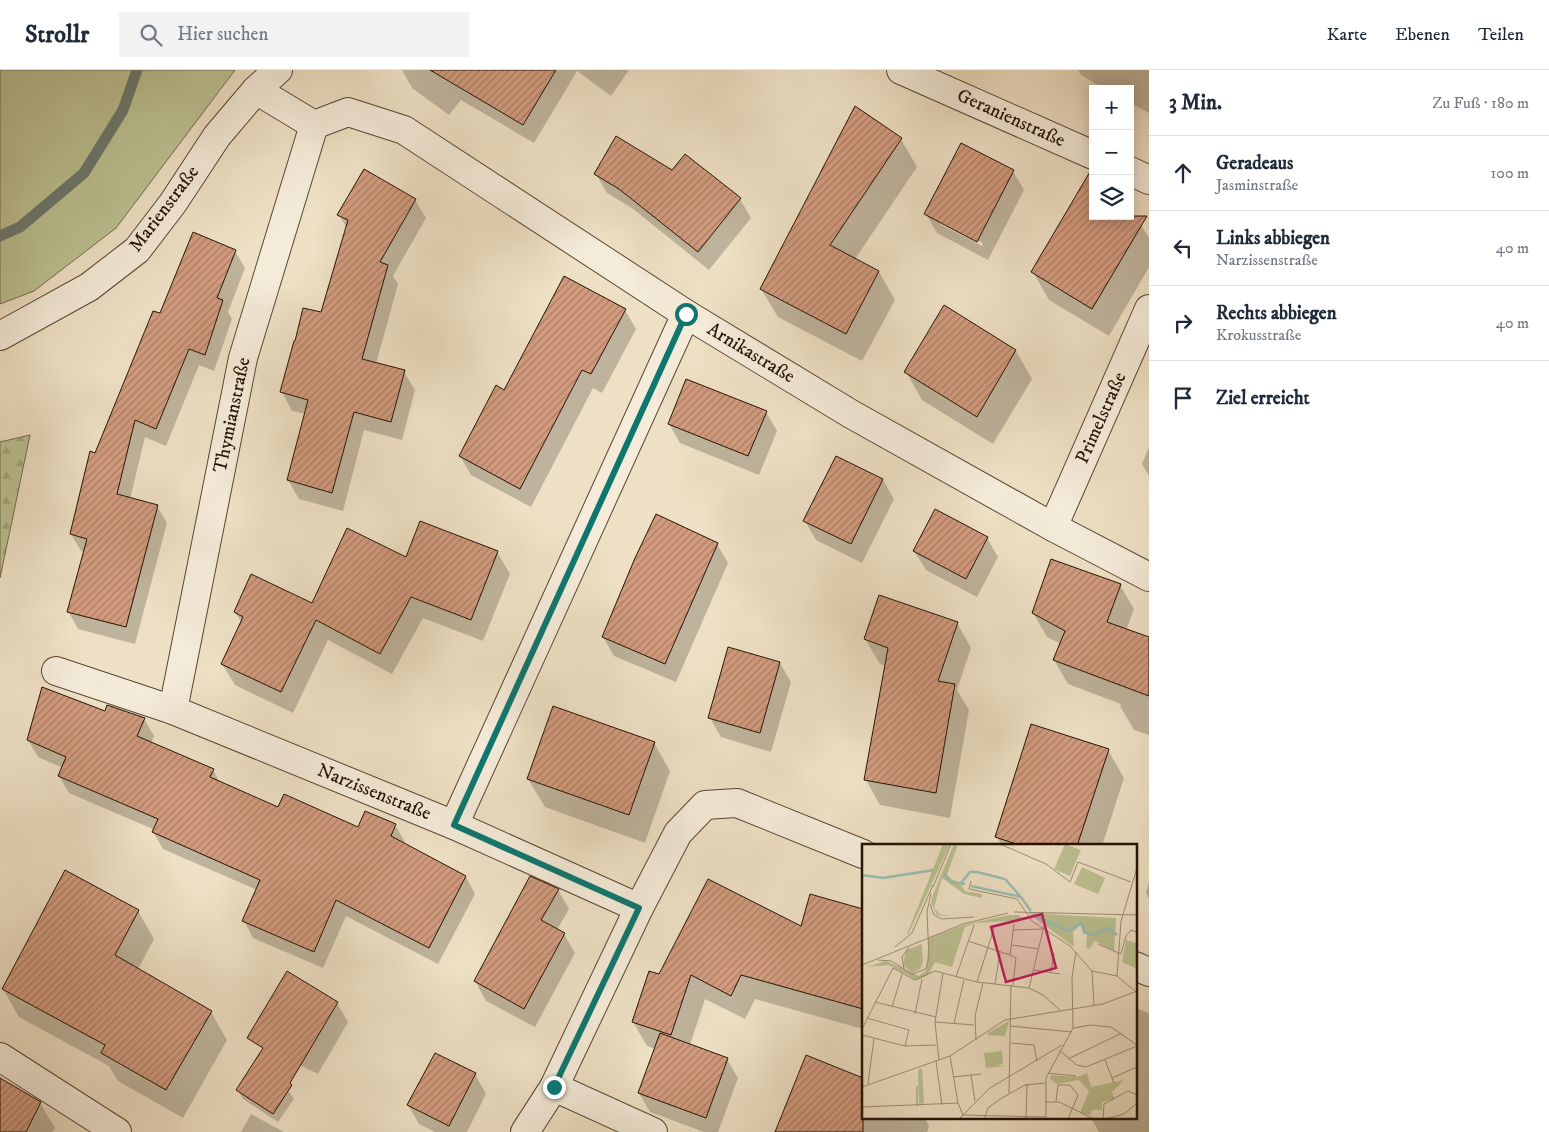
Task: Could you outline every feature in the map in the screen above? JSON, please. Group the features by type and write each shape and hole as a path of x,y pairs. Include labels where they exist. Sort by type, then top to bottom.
{"street":[{"name":"Marienstraße","path":"0,336 89,286 137,250 173,203 217,136 256,90 278,70"},
{"name":"Geranienstraße","path":"901,70 1089,153"},
{"path":"256,90 314,125"},
{"name":"Arnikastraße","path":"314,125 348,112 404,130 686,314 851,414 1053,527 1149,577"},
{"name":"Thymianstraße","path":"173,710 243,358 314,125"},
{"path":"1134,173 1149,180"},
{"name":"Primelstraße","path":"1053,527 1149,309"},
{"path":"454,825 686,314"},
{"name":"Narzissenstraße","path":"56,671 173,710 454,825 639,908"},
{"path":"525,1132 554,1087 639,908 678,833 706,805 737,803 862,854"},
{"path":"1136,966 1149,972"},
{"path":"0,1057 117,1132"},
{"path":"554,1087 653,1132"}],"green space":[{"path":"0,70 235,70 116,228 34,291 0,304"},
{"path":"30,435 0,578 0,442"}],"building":[{"path":"430,70 556,70 523,125"},
{"path":"855,106 902,138 830,245 879,271 846,334 760,289"},
{"path":"616,136 672,170 685,154 741,198 698,252 619,189 594,174"},
{"path":"961,143 1014,170 977,242 924,214"},
{"path":"364,169 416,199 380,262 388,265 362,359 405,370 391,422 354,412 332,493 287,480 308,400 280,392 303,308 321,312 348,220 337,215"},
{"path":"1089,173 1089,220 1134,220 1134,216 1147,216 1092,309 1031,272"},
{"path":"193,232 236,250 217,298 223,300 205,355 189,349 156,429 135,420 117,494 158,505 126,627 67,612 87,539 70,534 90,451 95,453 153,311 160,313"},
{"path":"564,276 626,309 591,374 582,370 520,489 459,456 496,385 504,390"},
{"path":"944,305 1016,350 977,417 904,372"},
{"path":"686,379 767,411 748,456 668,424"},
{"path":"836,456 883,479 851,544 803,521"},
{"path":"935,509 988,537 966,579 913,551"},
{"path":"656,514 718,543 665,664 602,637 635,558"},
{"path":"420,521 498,551 471,620 411,597 380,654 316,620 281,692 221,664 243,617 234,612 251,574 312,603 347,528 406,557"},
{"path":"1051,559 1121,584 1107,622 1149,637 1149,696 1053,660 1065,631 1032,613"},
{"path":"879,595 958,622 938,681 955,684 936,793 864,780 888,648 864,639"},
{"path":"728,647 780,662 760,733 708,718"},
{"path":"42,687 105,711 107,705 145,718 137,736 214,769 210,777 278,807 284,794 358,827 365,811 396,824 391,836 466,876 429,948 336,900 314,952 242,921 260,880 152,832 158,819 58,776 66,757 27,740"},
{"path":"553,706 655,742 629,815 527,779"},
{"path":"1031,724 1109,749 1078,844 1016,844 995,837"},
{"path":"65,870 139,910 115,955 212,1011 166,1090 101,1053 105,1045 2,989"},
{"path":"530,876 559,889 541,920 565,933 524,1009 474,981"},
{"path":"708,879 801,926 810,894 862,909 862,1009 741,975 731,996 691,975 671,1035 632,1022 649,971 659,974"},
{"path":"287,971 338,1002 290,1083 292,1085 273,1114 236,1090 263,1048 247,1038"},
{"path":"660,1033 728,1058 706,1118 638,1093"},
{"path":"435,1053 476,1073 449,1126 407,1105"},
{"path":"806,1055 862,1078 863,1132 775,1132"},
{"path":"0,1078 41,1102 26,1132 0,1132"}],"waterway":[{"path":"0,236 20,227 84,173 123,110 137,70"}],"route":[{"path":"554,1087 639,908 454,825 686,314"}]}
